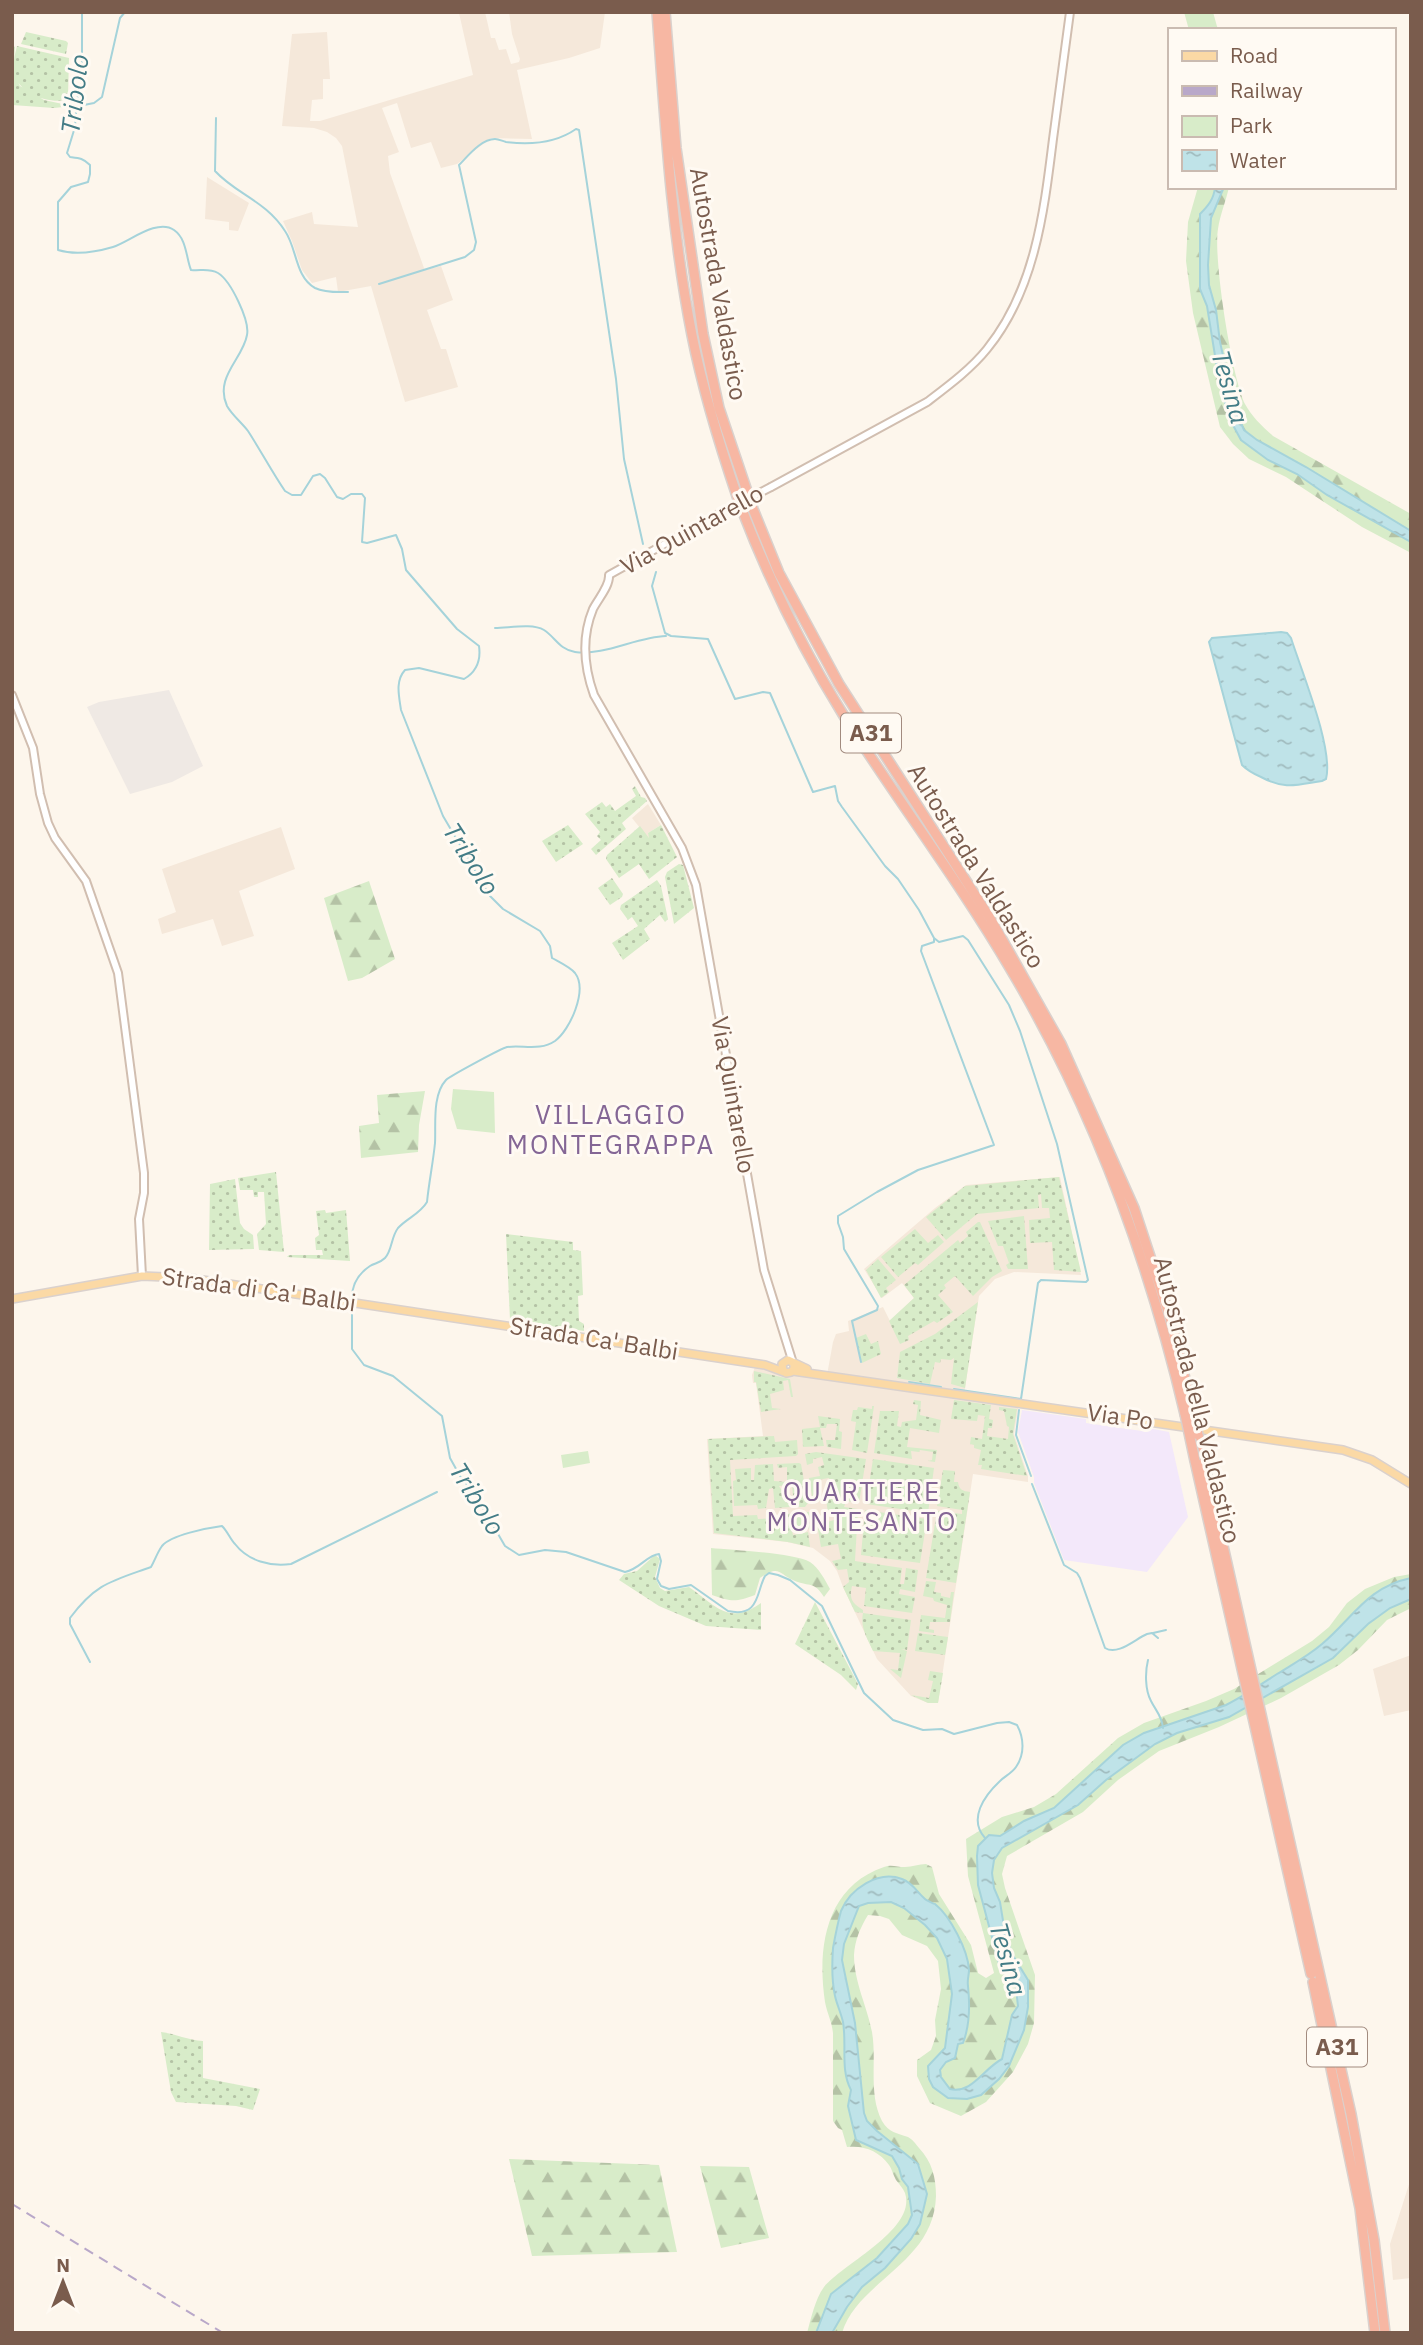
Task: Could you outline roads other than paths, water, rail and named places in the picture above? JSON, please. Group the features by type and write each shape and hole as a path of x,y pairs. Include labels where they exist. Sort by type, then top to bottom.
{"highway":[{"name":"Autostrada della Valdastico","path":"657,12 671,187 686,302 707,400 740,503 782,603 828,689 998,948 1066,1071 1105,1158 1135,1235 1189,1415 1198,1435 1260,1747 1356,2185 1375,2333"},
{"name":"Autostrada Valdastico","path":"665,12 676,148 703,334 719,408 753,509 779,573 832,672 990,918 1061,1044 1134,1208 1170,1317 1189,1415"},
{"name":"Autostrada della Valdastico","path":"1189,1415 1195,1461 1274,1763 1351,2114 1374,2240 1385,2333"}],"main road":[{"name":"Strada di Ca' Balbi","path":"12,1299 142,1276 189,1278 422,1313"},
{"name":"Strada Ca' Balbi","path":"422,1313 765,1365 784,1371 782,1367 789,1364"},
{"name":"Strada Ca' Balbi","path":"765,1365 789,1364"},
{"name":"Via Po","path":"789,1364 821,1374 1343,1450 1372,1460 1411,1484"}],"street":[{"name":"Via Quintarello","path":"789,1364 787,1346 764,1270 696,886 681,848 588,680 585,654 592,611 609,582 609,575 927,401 948,386 986,349 1007,319 1034,255 1044,210 1070,12"},
{"path":"12,695 33,748 48,824 86,881 118,973 144,1173 144,1193 139,1219 142,1276"}],"water":[{"name":"Tesina","path":"1214,189 1223,189 1211,218 1209,285 1235,409 1244,430 1411,531 1411,542 1327,495 1297,474 1268,460 1241,440 1228,416 1207,306 1200,289 1200,214"},
{"path":"1287,633 1291,638 1321,730 1327,766 1326,779 1322,781 1277,784 1242,765 1209,642 1212,638"},
{"name":"Tesina","path":"1411,1578 1411,1599 1390,1608 1368,1624 1333,1658 1229,1717 1177,1733 1155,1744 1106,1780 1078,1805 1002,1848 994,1860 994,1888 1000,1902 1012,1954 1028,1980 1028,2007 1024,2030 1009,2066 981,2095 967,2099 948,2098 933,2087 929,2079 928,2066 945,2048 952,1994 947,1959 937,1938 904,1908 891,1902 859,1906 844,1944 842,1960 855,2023 864,2113 867,2121 877,2131 918,2164 927,2194 920,2224 911,2239 885,2268 862,2287 832,2333 816,2333 831,2294 877,2258 908,2224 912,2215 908,2187 892,2156 856,2140 848,2106 851,2090 846,2074 844,2030 834,1990 832,1959 841,1911 851,1895 875,1879 902,1879 941,1909 952,1925 968,1962 969,2015 963,2043 958,2044 955,2058 946,2062 940,2070 941,2077 950,2089 965,2088 1002,2059 1012,2015 1018,2006 1015,1981 1001,1971 978,1885 978,1846 989,1835 1000,1836 1024,1821 1054,1808 1123,1745 1144,1733 1226,1705 1252,1690 1317,1648 1383,1588"}],"waterway":[{"name":"Tribolo","path":"82,12 82,83 77,99 75,127 67,153 70,157 88,163 90,174 88,182 71,187 58,202 58,250 78,253 99,250 113,247 151,229 167,227 181,238 191,270 215,271 234,292 243,311 247,335 227,377 224,396 227,406 248,431 285,491 292,495 301,495 313,476 320,474 337,497 343,499 351,494 362,494 365,498 362,542 396,535 406,570 457,629 479,646 477,665 464,679 419,668 405,670 399,684 401,710 443,816 490,896 503,909 540,931 550,946 552,958 573,971 578,980 576,1009 561,1036 555,1041 538,1047 507,1047 446,1080 437,1102 427,1202 398,1228 385,1258 362,1272 353,1288 352,1298"},
{"path":"79,106 94,103 102,97 120,18 125,12"},
{"path":"216,118 215,171 277,221 289,238 300,270 308,283 323,291 348,292"},
{"path":"379,284 465,257 474,250 476,242 459,165 480,145 495,139 515,143 542,142 579,130 616,379 624,459 643,544"},
{"path":"656,572 652,586 665,633 671,636 708,639 735,699 763,692 770,693 813,792 835,786 838,801 885,866 898,879 934,938 939,942 963,936 968,940 1009,1005 1020,1031 1057,1144 1088,1280 1041,1280 1038,1283 1021,1399 954,1389"},
{"path":"495,628 539,628 565,649 586,653 666,636"},
{"path":"861,1362 852,1321 877,1310 878,1306 844,1249 838,1216 918,1170 994,1145 921,951 922,946 934,942 934,939"},
{"name":"Tribolo","path":"352,1304 352,1349 364,1365 393,1376 442,1416 450,1458 505,1546 519,1555 545,1550 566,1552 625,1572 659,1554 661,1561 657,1579 661,1586 669,1589 691,1585 728,1611 738,1612 746,1611 755,1602 765,1576 769,1573 778,1575 790,1580 822,1606 864,1693 893,1720 923,1730 942,1729 954,1734 997,1723 1009,1722 1017,1725 1022,1746 1019,1762 1013,1771 994,1787 980,1808 978,1823 985,1838"},
{"path":"909,1382 941,1387"},
{"path":"1019,1410 1016,1435 1031,1476"},
{"path":"1032,1484 1064,1565 1080,1578 1105,1648 1115,1650 1152,1633 1158,1638"},
{"path":"90,1662 70,1624 70,1618 97,1590 115,1580 151,1567 162,1546 181,1535 222,1526 240,1550 253,1559 276,1565 291,1564 437,1492"},
{"path":"1153,1633 1166,1630"},
{"path":"1148,1660 1148,1692 1163,1728"}],"railway":[{"path":"12,2204 223,2333"}],"district":[{"name":"VILLAGGIO MONTEGRAPPA","path":"611,1130"},
{"name":"QUARTIERE MONTESANTO","path":"862,1507"}]}
